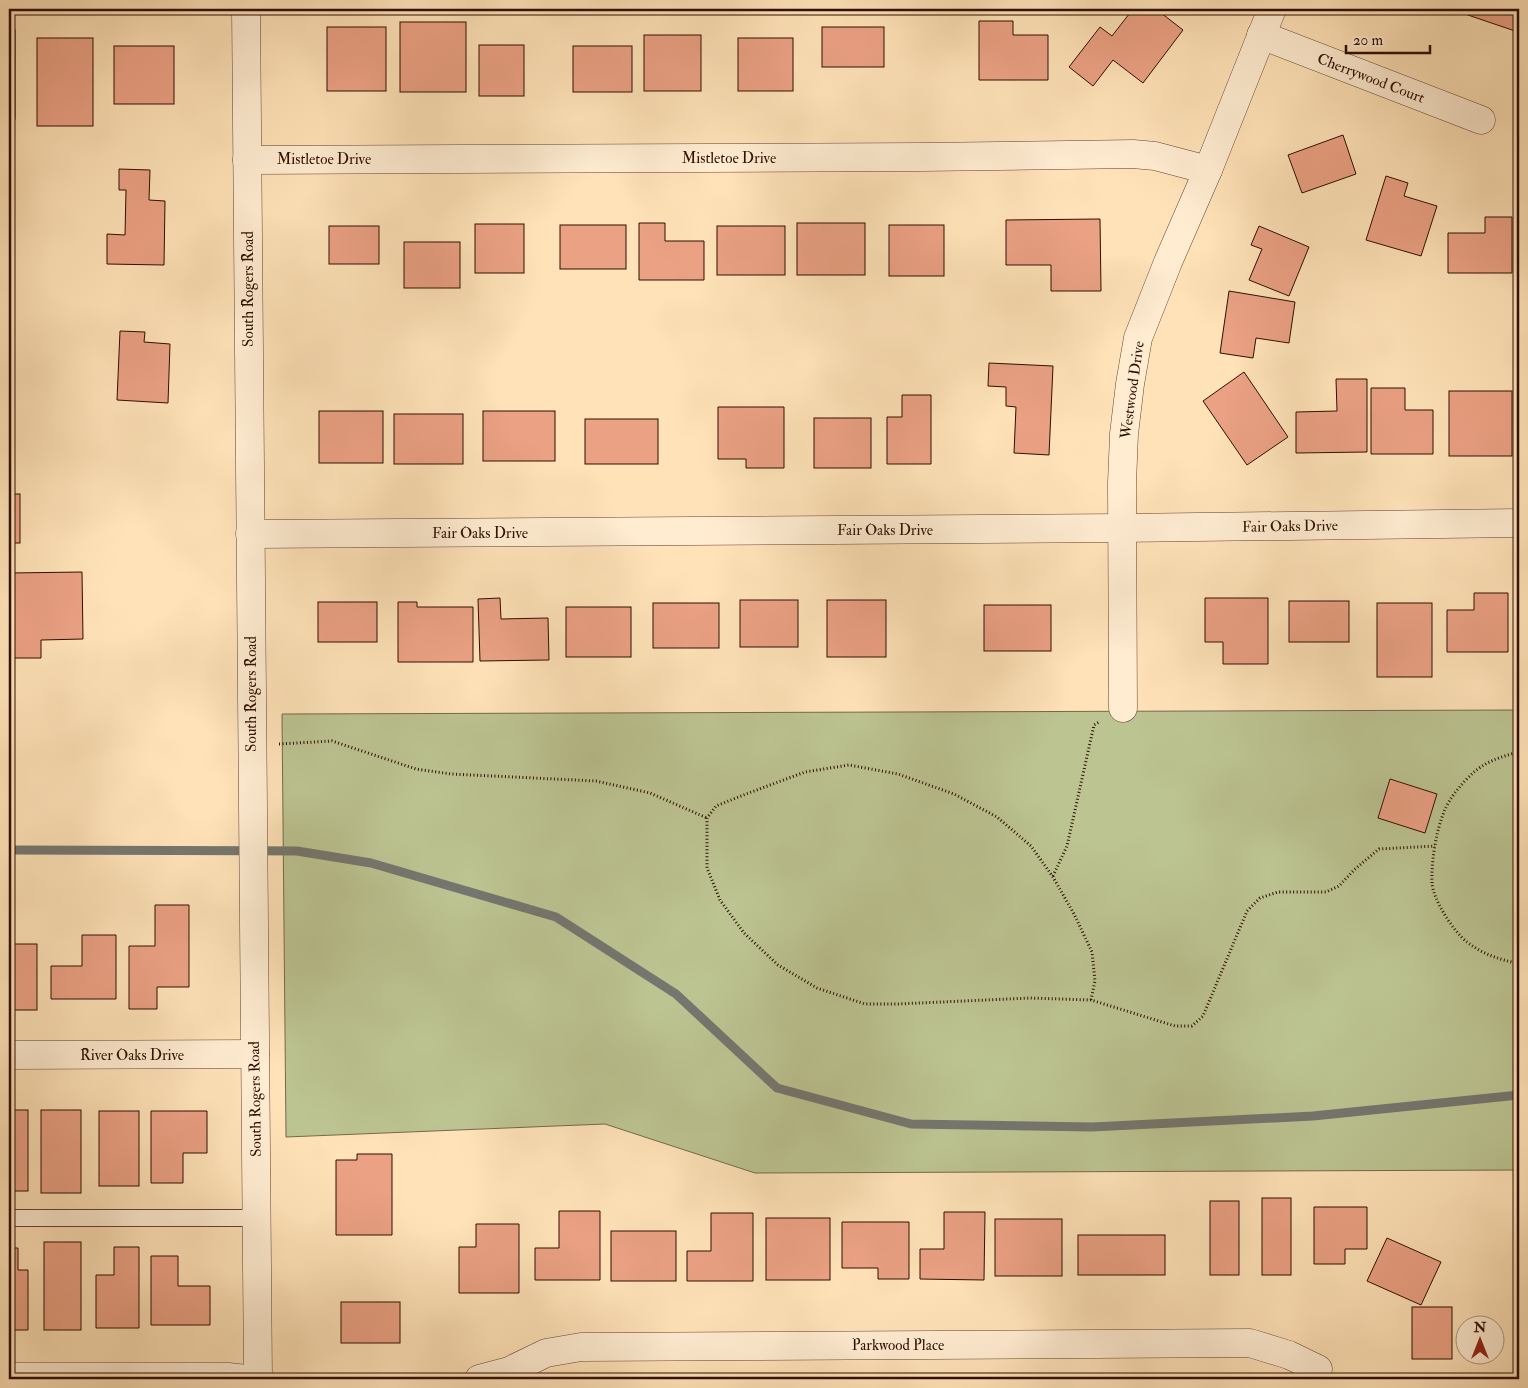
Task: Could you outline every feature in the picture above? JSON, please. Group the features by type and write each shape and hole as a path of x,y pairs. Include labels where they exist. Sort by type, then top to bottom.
{"street":[{"name":"South Rogers Road","path":"246,9 258,1379"},
{"name":"Westwood Drive","path":"1123,708 1122,528 1124,434 1138,338 1272,9"},
{"name":"Cherrywood Court","path":"1261,35 1482,120"},
{"name":"Mistletoe Drive","path":"247,160 922,157 1134,154 1155,156 1208,170"},
{"name":"Fair Oaks Drive","path":"250,534 1122,528 1519,523"},
{"name":"River Oaks Drive","path":"9,1055 255,1054"},
{"name":"Parkwood Place","path":"479,1379 509,1371 546,1353 581,1347 1250,1343 1289,1355 1318,1369"},
{"path":"9,1377 228,1377 246,1379"}],"lane":[{"path":"9,1218 256,1218"}],"path":[{"path":"1053,877 1067,846 1094,724 1123,708"},
{"path":"251,743 282,744 332,741 416,769 451,774 596,781 650,793 707,818"},
{"path":"1519,752 1499,757 1474,772 1444,811 1435,846 1432,885 1442,911 1465,941 1491,957 1519,964"},
{"path":"1091,1000 1095,981 1092,952 1074,914 1053,877 1031,846 997,817 954,794 898,774 849,765 805,772 754,791 716,806 707,818 707,868 720,900 744,933 778,965 817,988 865,1004 1030,998 1091,1000 1175,1026 1192,1026 1203,1016 1247,911 1260,898 1278,892 1326,892 1340,886 1354,870 1379,849 1435,846"}],"green space":[{"path":"1519,710 1519,1170 755,1173 605,1124 286,1137 282,714"}],"building":[{"path":"1133,9 1156,9 1183,30 1143,83 1113,60 1093,86 1069,67 1100,27 1112,36"},
{"path":"1463,9 1519,9 1519,20 1515,31 1462,13"},
{"path":"979,21 1013,21 1013,35 1048,35 1048,80 979,80"},
{"path":"400,22 466,22 466,92 400,92"},
{"path":"327,27 386,27 386,91 327,91"},
{"path":"822,27 884,27 884,67 822,67"},
{"path":"9,30 15,30 15,119 9,119"},
{"path":"644,35 701,35 701,91 644,91"},
{"path":"37,38 93,38 93,126 37,126"},
{"path":"738,38 793,38 793,91 738,91"},
{"path":"479,45 524,45 524,96 479,96"},
{"path":"114,46 174,46 174,104 114,104"},
{"path":"573,46 632,46 632,92 573,92"},
{"path":"1343,135 1356,174 1302,193 1288,155"},
{"path":"119,169 150,170 149,200 165,201 164,265 107,264 107,234 125,235 126,190 119,190"},
{"path":"1386,176 1408,183 1404,196 1437,206 1421,256 1366,240"},
{"path":"1485,217 1512,217 1512,273 1448,273 1448,233 1485,233"},
{"path":"1100,219 1101,291 1051,291 1051,265 1006,265 1006,220"},
{"path":"639,223 665,223 665,241 704,241 704,280 639,280"},
{"path":"797,223 865,223 865,275 797,275"},
{"path":"475,224 524,224 524,273 475,273"},
{"path":"560,225 626,225 626,269 560,269"},
{"path":"889,225 944,225 944,276 889,276"},
{"path":"329,226 379,226 379,264 329,264"},
{"path":"717,226 785,226 785,275 717,275"},
{"path":"1259,226 1309,247 1289,296 1249,280 1262,249 1251,245"},
{"path":"404,242 460,242 460,288 404,288"},
{"path":"1229,291 1295,302 1289,343 1256,338 1253,358 1220,353"},
{"path":"120,331 145,332 144,342 170,344 168,403 117,400"},
{"path":"989,363 1053,366 1049,455 1014,453 1016,407 1006,406 1006,387 988,386"},
{"path":"1244,372 1288,437 1247,465 1203,401"},
{"path":"1336,379 1367,379 1367,452 1296,453 1296,412 1337,411"},
{"path":"1371,388 1405,388 1405,410 1433,410 1433,454 1371,454"},
{"path":"1449,391 1512,391 1512,456 1449,456"},
{"path":"902,395 931,395 931,464 887,464 887,417 902,417"},
{"path":"718,407 784,407 784,468 746,468 746,459 718,459"},
{"path":"319,411 383,411 383,463 319,463"},
{"path":"483,411 555,411 555,461 483,461"},
{"path":"394,414 463,414 463,464 394,464"},
{"path":"814,418 871,418 871,468 814,468"},
{"path":"585,419 658,419 658,464 585,464"},
{"path":"9,494 20,494 20,543 9,543"},
{"path":"82,572 83,639 41,640 41,658 9,658 9,573"},
{"path":"1474,593 1508,593 1508,652 1447,652 1447,610 1474,610"},
{"path":"500,598 501,619 548,618 549,660 480,661 478,599"},
{"path":"1205,598 1268,598 1268,664 1223,664 1223,642 1205,642"},
{"path":"740,600 798,600 798,647 740,647"},
{"path":"827,600 886,600 886,657 827,657"},
{"path":"1289,601 1349,601 1349,642 1289,642"},
{"path":"318,602 377,602 377,642 318,642"},
{"path":"398,602 417,602 417,607 473,607 473,662 398,662"},
{"path":"653,603 719,603 719,648 653,648"},
{"path":"1377,603 1432,603 1432,677 1377,677"},
{"path":"984,605 1051,605 1051,651 984,651"},
{"path":"566,607 631,607 631,657 566,657"},
{"path":"1390,779 1437,794 1425,833 1378,818"},
{"path":"155,905 189,905 189,987 157,987 157,1009 129,1009 129,946 155,946"},
{"path":"82,935 116,935 116,999 51,999 51,966 82,966"},
{"path":"9,944 37,944 37,1010 9,1010"},
{"path":"9,1110 28,1110 28,1191 9,1191"},
{"path":"41,1110 81,1110 81,1193 41,1193"},
{"path":"99,1111 139,1111 139,1186 99,1186"},
{"path":"151,1111 207,1111 207,1153 183,1153 183,1183 151,1183"},
{"path":"357,1154 392,1154 392,1235 336,1235 336,1160 357,1160"},
{"path":"1262,1198 1291,1198 1291,1275 1262,1275"},
{"path":"1210,1201 1239,1201 1239,1275 1210,1275"},
{"path":"1314,1207 1367,1207 1367,1249 1345,1249 1345,1264 1314,1264"},
{"path":"559,1211 600,1211 600,1280 535,1280 535,1248 559,1248"},
{"path":"944,1212 985,1212 984,1280 920,1279 920,1249 944,1249"},
{"path":"711,1213 753,1213 753,1281 687,1281 687,1251 711,1251"},
{"path":"766,1218 830,1218 830,1280 766,1280"},
{"path":"995,1219 1062,1219 1062,1276 995,1276"},
{"path":"842,1222 909,1222 909,1279 878,1279 878,1268 842,1268"},
{"path":"476,1224 519,1224 519,1293 459,1293 459,1247 476,1247"},
{"path":"611,1231 676,1231 676,1281 611,1281"},
{"path":"1078,1235 1165,1235 1165,1275 1078,1275"},
{"path":"1387,1238 1441,1262 1421,1305 1367,1281"},
{"path":"44,1242 81,1242 81,1330 44,1330"},
{"path":"114,1247 139,1247 139,1328 96,1328 96,1275 114,1275"},
{"path":"9,1248 18,1248 18,1270 28,1270 28,1330 9,1330"},
{"path":"151,1256 178,1256 178,1286 210,1286 210,1325 151,1325"},
{"path":"341,1302 400,1302 400,1343 341,1343"},
{"path":"1412,1307 1452,1307 1452,1359 1412,1359"},
{"path":"1401,1377 1455,1377 1455,1379 1401,1379"}],"waterway":[{"path":"9,850 297,851 371,863 556,917 676,994 777,1088 911,1124 1092,1127 1313,1116 1519,1095"}]}
